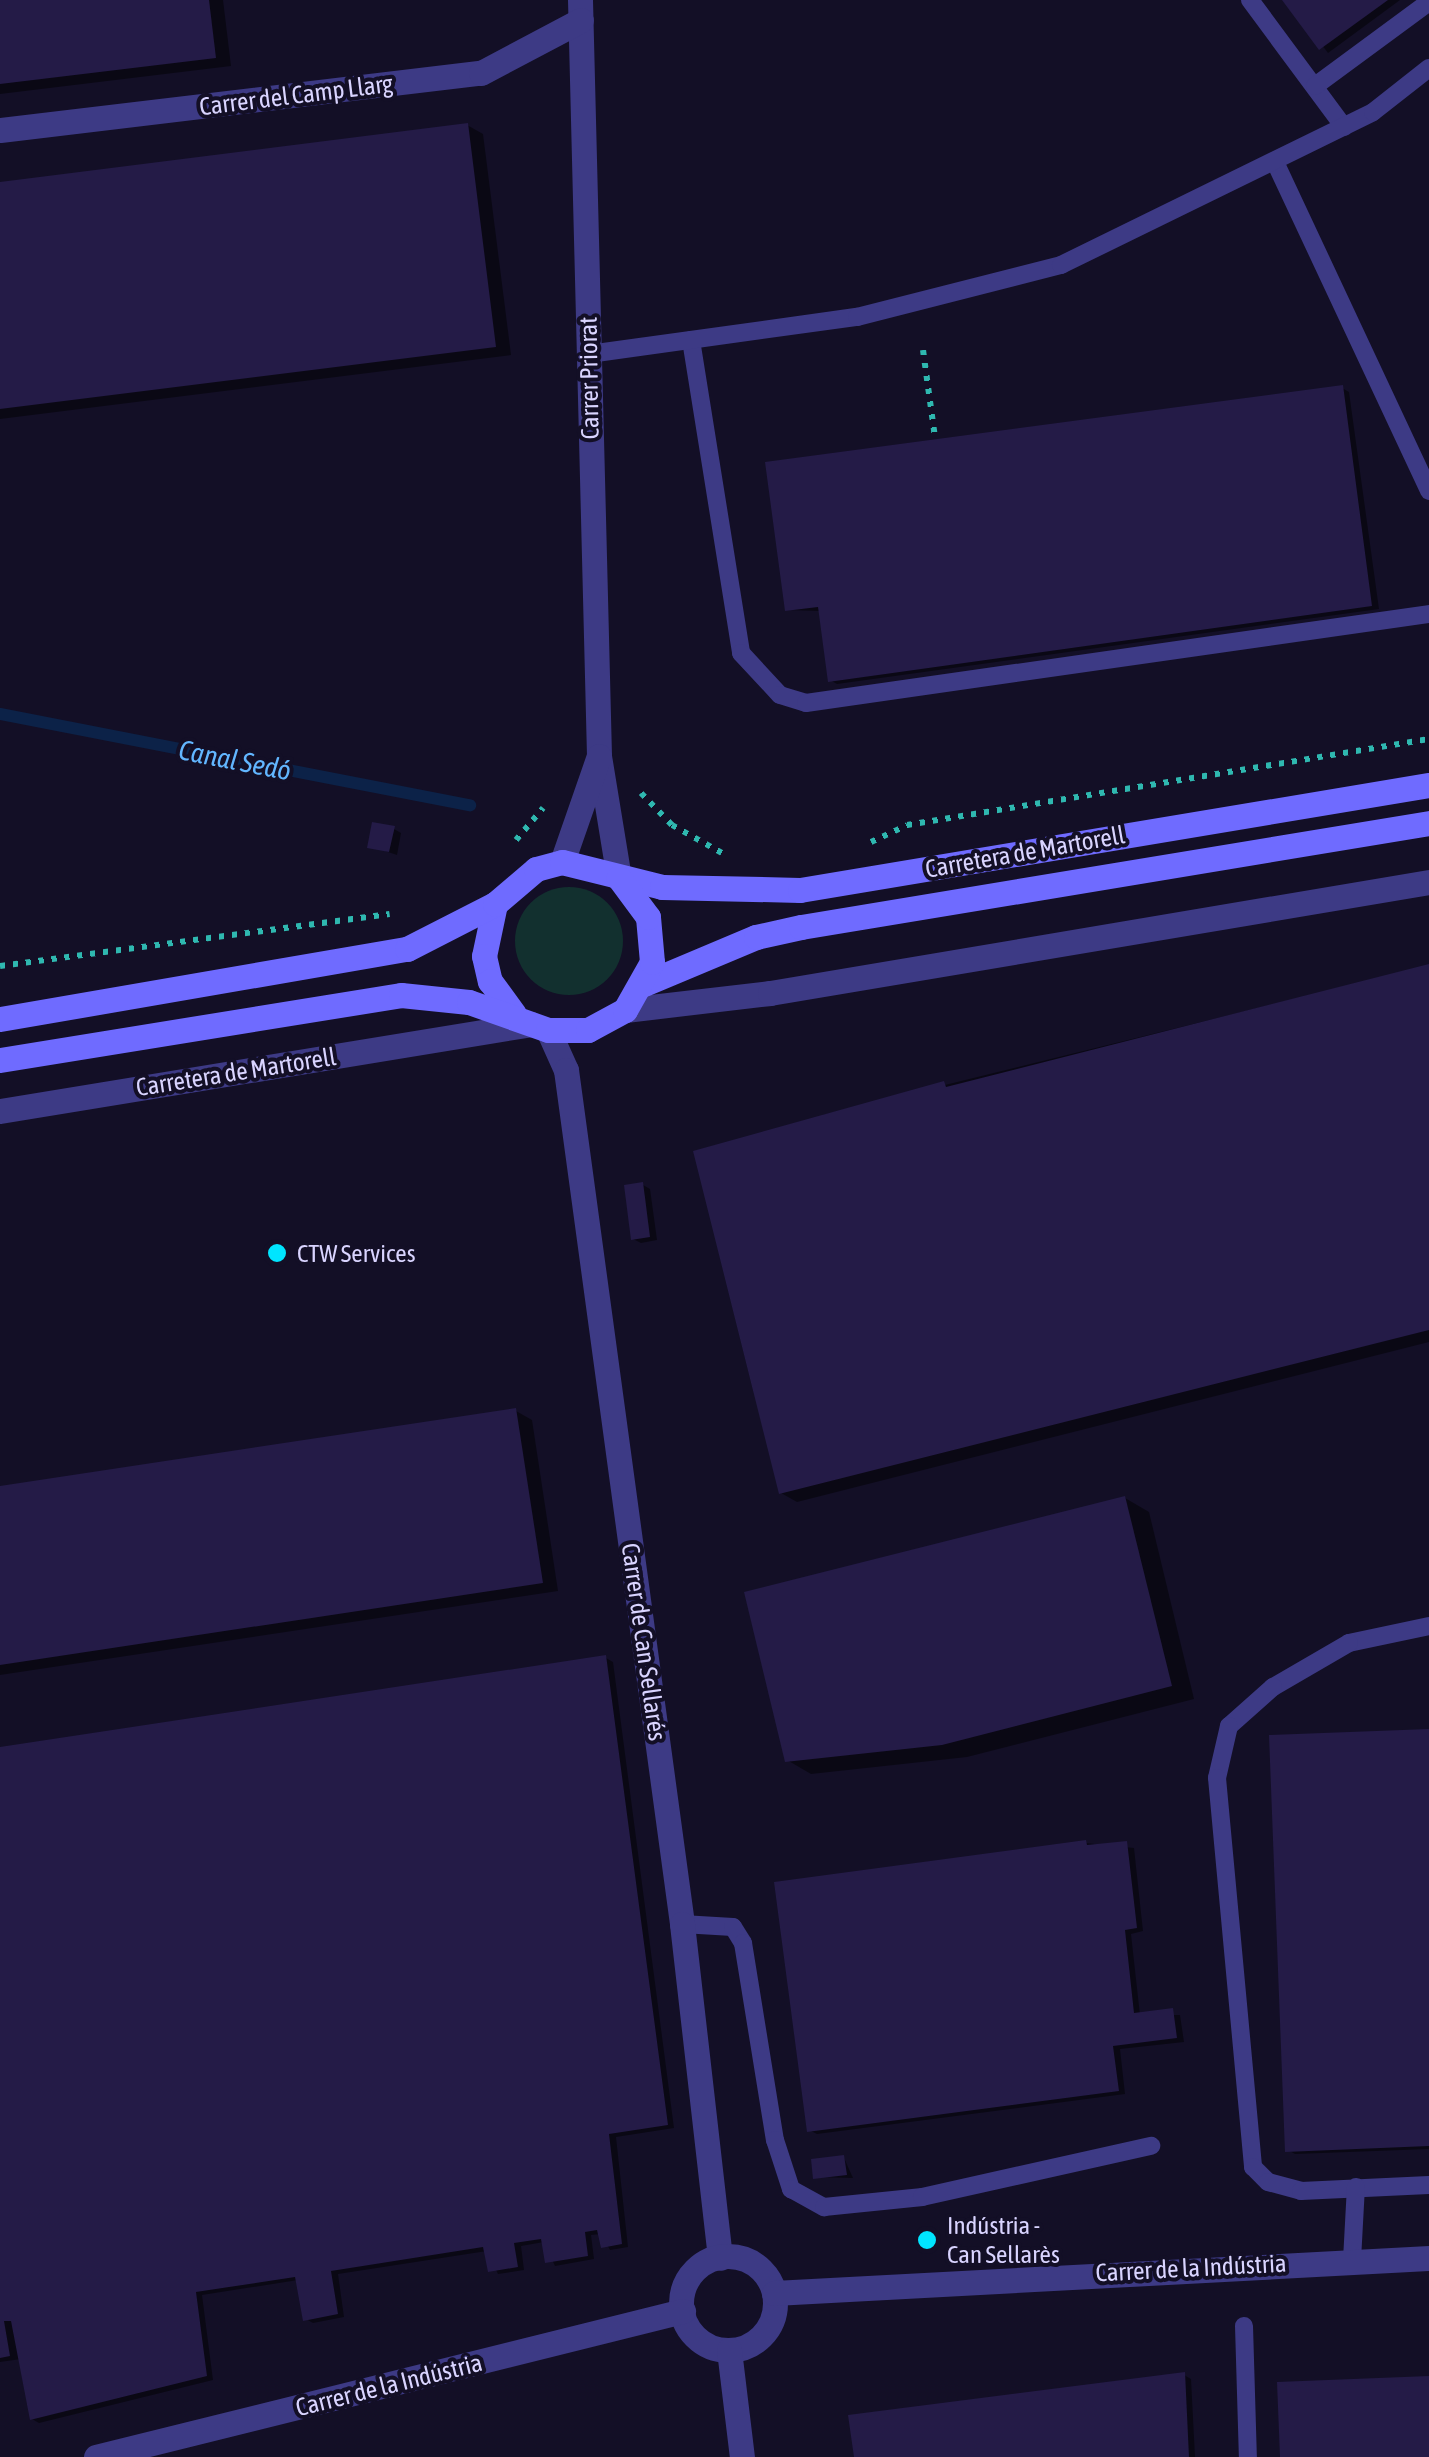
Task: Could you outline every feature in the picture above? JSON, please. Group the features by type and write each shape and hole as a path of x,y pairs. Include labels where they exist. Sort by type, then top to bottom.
{"main road":[{"name":"Carretera de Martorell","path":"562,862 587,864 619,878 700,890 800,890 1429,785"},
{"name":"Carretera de Martorell","path":"644,984 702,956 786,930 1429,823"},
{"path":"0,1018 328,968 408,949 495,904 513,883 562,862"},
{"name":"Carretera de Martorell","path":"0,1060 401,995 588,1030 626,1010 644,984 652,962 648,917 619,878"},
{"path":"495,904 484,956 490,981 531,1022"}],"street":[{"name":"Carrer del Camp Llarg","path":"0,130 481,73 580,10"},
{"name":"Carrer Priorat","path":"580,10 596,769 619,878"},
{"name":"Carrer Priorat","path":"562,862 596,769"},
{"name":"Carretera de Martorell","path":"626,1010 770,993 1429,882"},
{"name":"Carretera de Martorell","path":"0,1111 531,1022"},
{"name":"Carrer de Can Sellarés","path":"531,1022 566,1070 682,1924 720,2258"},
{"path":"720,2258 756,2266 774,2293 764,2334 728,2350 698,2339 683,2311 692,2274 720,2258"},
{"name":"Carrer de la Indústria","path":"774,2293 1429,2258"},
{"name":"Carrer de la Indústria","path":"96,2457 683,2311"},
{"path":"728,2350 742,2457"}],"lane":[{"path":"1315,86 1429,2"},
{"path":"1259,3 1344,127"},
{"path":"589,354 857,316 1061,265 1276,164 1344,127 1429,68"},
{"path":"1276,164 1429,491"},
{"path":"691,340 742,652 780,695 806,702 1429,614"},
{"path":"1429,1626 1350,1643 1274,1687 1229,1726 1218,1778 1253,2167 1268,2182 1301,2191 1429,2184"},
{"path":"682,1924 733,1927 743,1943 775,2140 791,2188 824,2206 922,2197 1151,2146"},
{"path":"1352,2260 1356,2187"},
{"path":"1244,2326 1248,2457"}],"path":[{"path":"924,350 935,438"},
{"path":"856,846 907,825 1429,738"},
{"path":"505,848 532,826 563,776 596,769 624,776 672,824 736,857"},
{"path":"0,966 408,908"}],"green space":[{"path":"569,887 590,891 607,903 619,920 623,941 619,962 607,979 590,991 569,995 548,991 531,979 519,962 515,941 519,920 531,903 548,891"}],"building":[{"path":"0,0 209,0 216,58 0,84"},
{"path":"1282,0 1388,0 1319,50"},
{"path":"468,123 496,347 0,409 0,182"},
{"path":"1343,385 1372,606 828,682 818,607 785,611 765,462"},
{"path":"372,822 395,826 389,852 367,848"},
{"path":"1429,964 1429,1330 779,1494 693,1151 944,1081 946,1087"},
{"path":"643,1182 650,1237 631,1240 624,1185"},
{"path":"516,1408 543,1583 0,1665 0,1486"},
{"path":"1125,1496 1172,1686 942,1745 785,1762 744,1592"},
{"path":"606,1655 668,2125 609,2134 622,2244 601,2248 597,2230 585,2232 588,2256 545,2263 541,2239 514,2243 518,2267 488,2272 483,2247 331,2271 338,2314 303,2321 295,2277 196,2292 207,2376 30,2420 11,2321 4,2321 10,2356 0,2358 0,1747"},
{"path":"1429,1729 1429,2146 1285,2152 1269,1735"},
{"path":"1086,1840 1087,1845 1127,1841 1137,1928 1125,1930 1134,2013 1173,2008 1177,2038 1113,2046 1119,2091 807,2132 774,1882"},
{"path":"844,2155 847,2175 813,2179 811,2159"},
{"path":"1185,2372 1189,2457 854,2457 848,2415"},
{"path":"1429,2376 1429,2457 1280,2457 1277,2382"}],"waterway":[{"name":"Canal Sedó","path":"0,714 470,805"}],"place":[{"name":"CTW Services","path":"277,1253"},
{"name":"Indústria - Can Sellarès","path":"927,2240"}]}
